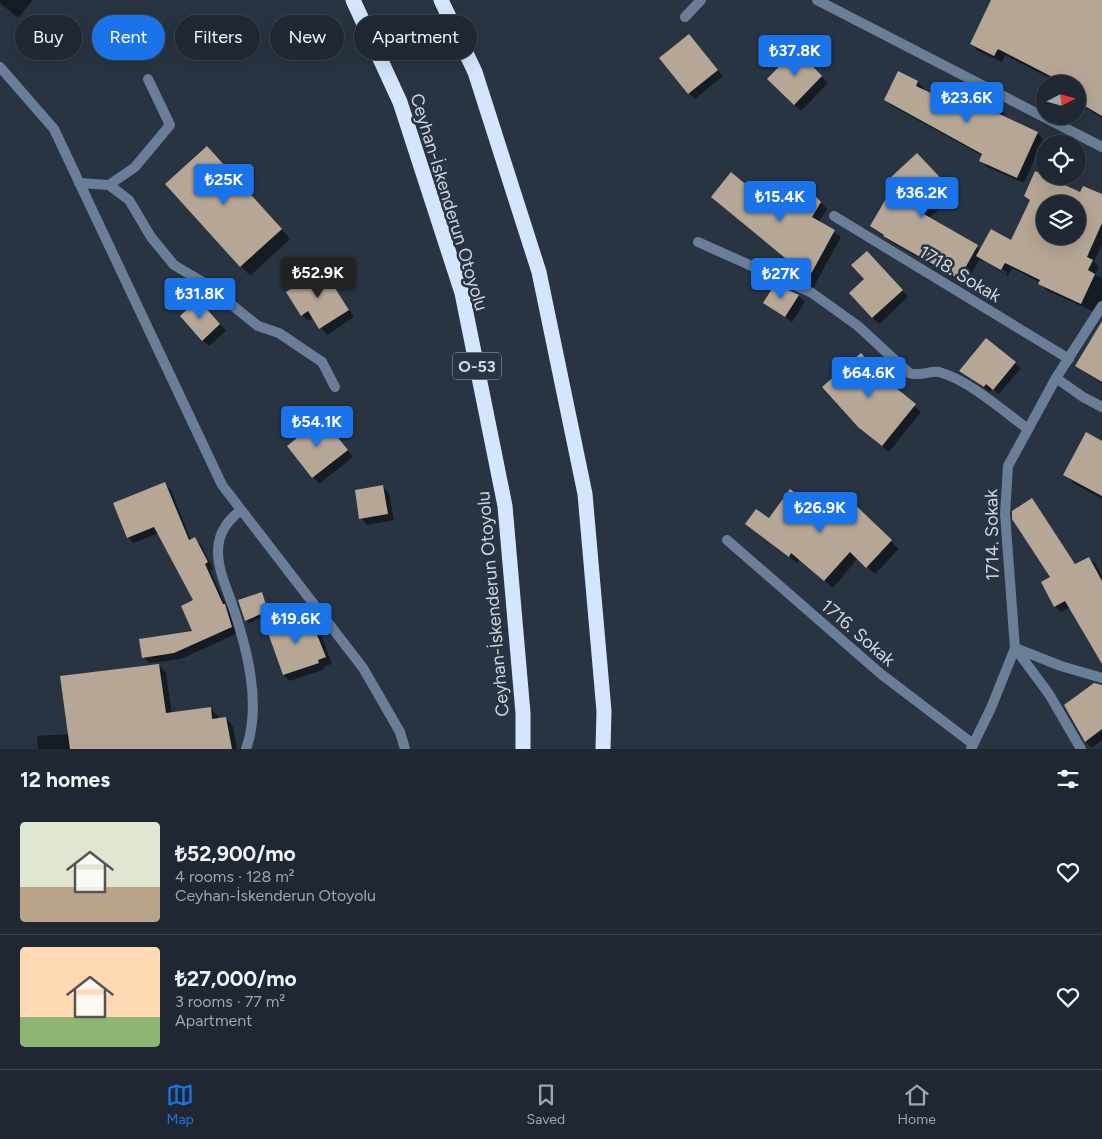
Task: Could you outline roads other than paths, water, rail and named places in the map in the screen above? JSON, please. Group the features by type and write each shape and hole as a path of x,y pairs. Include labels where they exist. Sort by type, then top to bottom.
{"highway":[{"name":"Ceyhan-İskenderun Otoyolu","path":"353,0 400,102 462,293 505,506 523,713 523,749"},
{"path":"441,0 474,72 539,272 585,494 604,711 603,749"}],"street":[{"path":"685,17 701,0"},
{"path":"817,0 1102,148"},
{"path":"0,67 54,129 222,485 363,668 400,732 406,749"},
{"path":"109,185 135,167 170,125 148,79"},
{"path":"79,183 109,185 129,200 151,237 174,265 206,284 258,326 279,333 322,362 335,387"},
{"name":"1718. Sokak","path":"834,216 1069,359"},
{"path":"698,242 812,293 858,326 909,373 919,376 937,371 959,380 1028,428"},
{"name":"1714. Sokak","path":"972,747 991,708 1015,648 1004,514 1008,466 1056,378 1102,307"},
{"path":"1056,378 1102,407"},
{"path":"240,510 223,528 218,551 219,564 237,618 250,682 252,720 246,749"},
{"name":"1716. Sokak","path":"727,540 881,674 972,747"},
{"path":"1015,648 1061,666 1102,678"},
{"path":"1015,648 1049,694 1081,749"}]}
